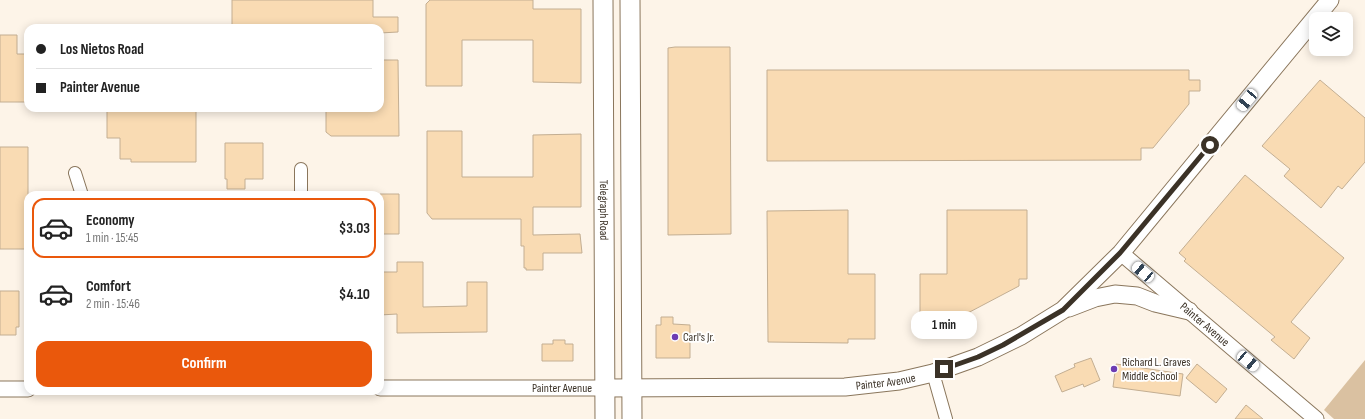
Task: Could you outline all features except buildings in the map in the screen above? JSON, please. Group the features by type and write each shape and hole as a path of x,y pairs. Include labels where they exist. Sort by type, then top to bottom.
{"main road":[{"name":"Telegraph Road","path":"602,0 606,419"},
{"path":"630,0 632,419"},
{"path":"1120,253 1330,0"},
{"name":"Painter Avenue","path":"606,388 845,387 898,381 933,373 978,357 1021,336 1063,310 1120,253"},
{"path":"1063,310 1096,298 1116,294 1136,296 1155,303 1189,311"}],"street":[{"path":"301,169 301,191"},
{"path":"75,173 81,191"},
{"name":"Painter Avenue","path":"1120,253 1316,419"},
{"path":"933,373 946,419"},
{"name":"Painter Avenue","path":"384,388 606,388"},
{"path":"0,389 24,389"}],"shaded area":[{"path":"1365,360 1365,419 1334,419 1324,410"}],"place":[{"name":"Carl's Jr.","path":"675,337"},
{"name":"Richard L. Graves Middle School","path":"1114,369"}],"route":[{"path":"944,369 978,357 1003,345 1021,336 1063,310 1120,253 1210,145"}]}
